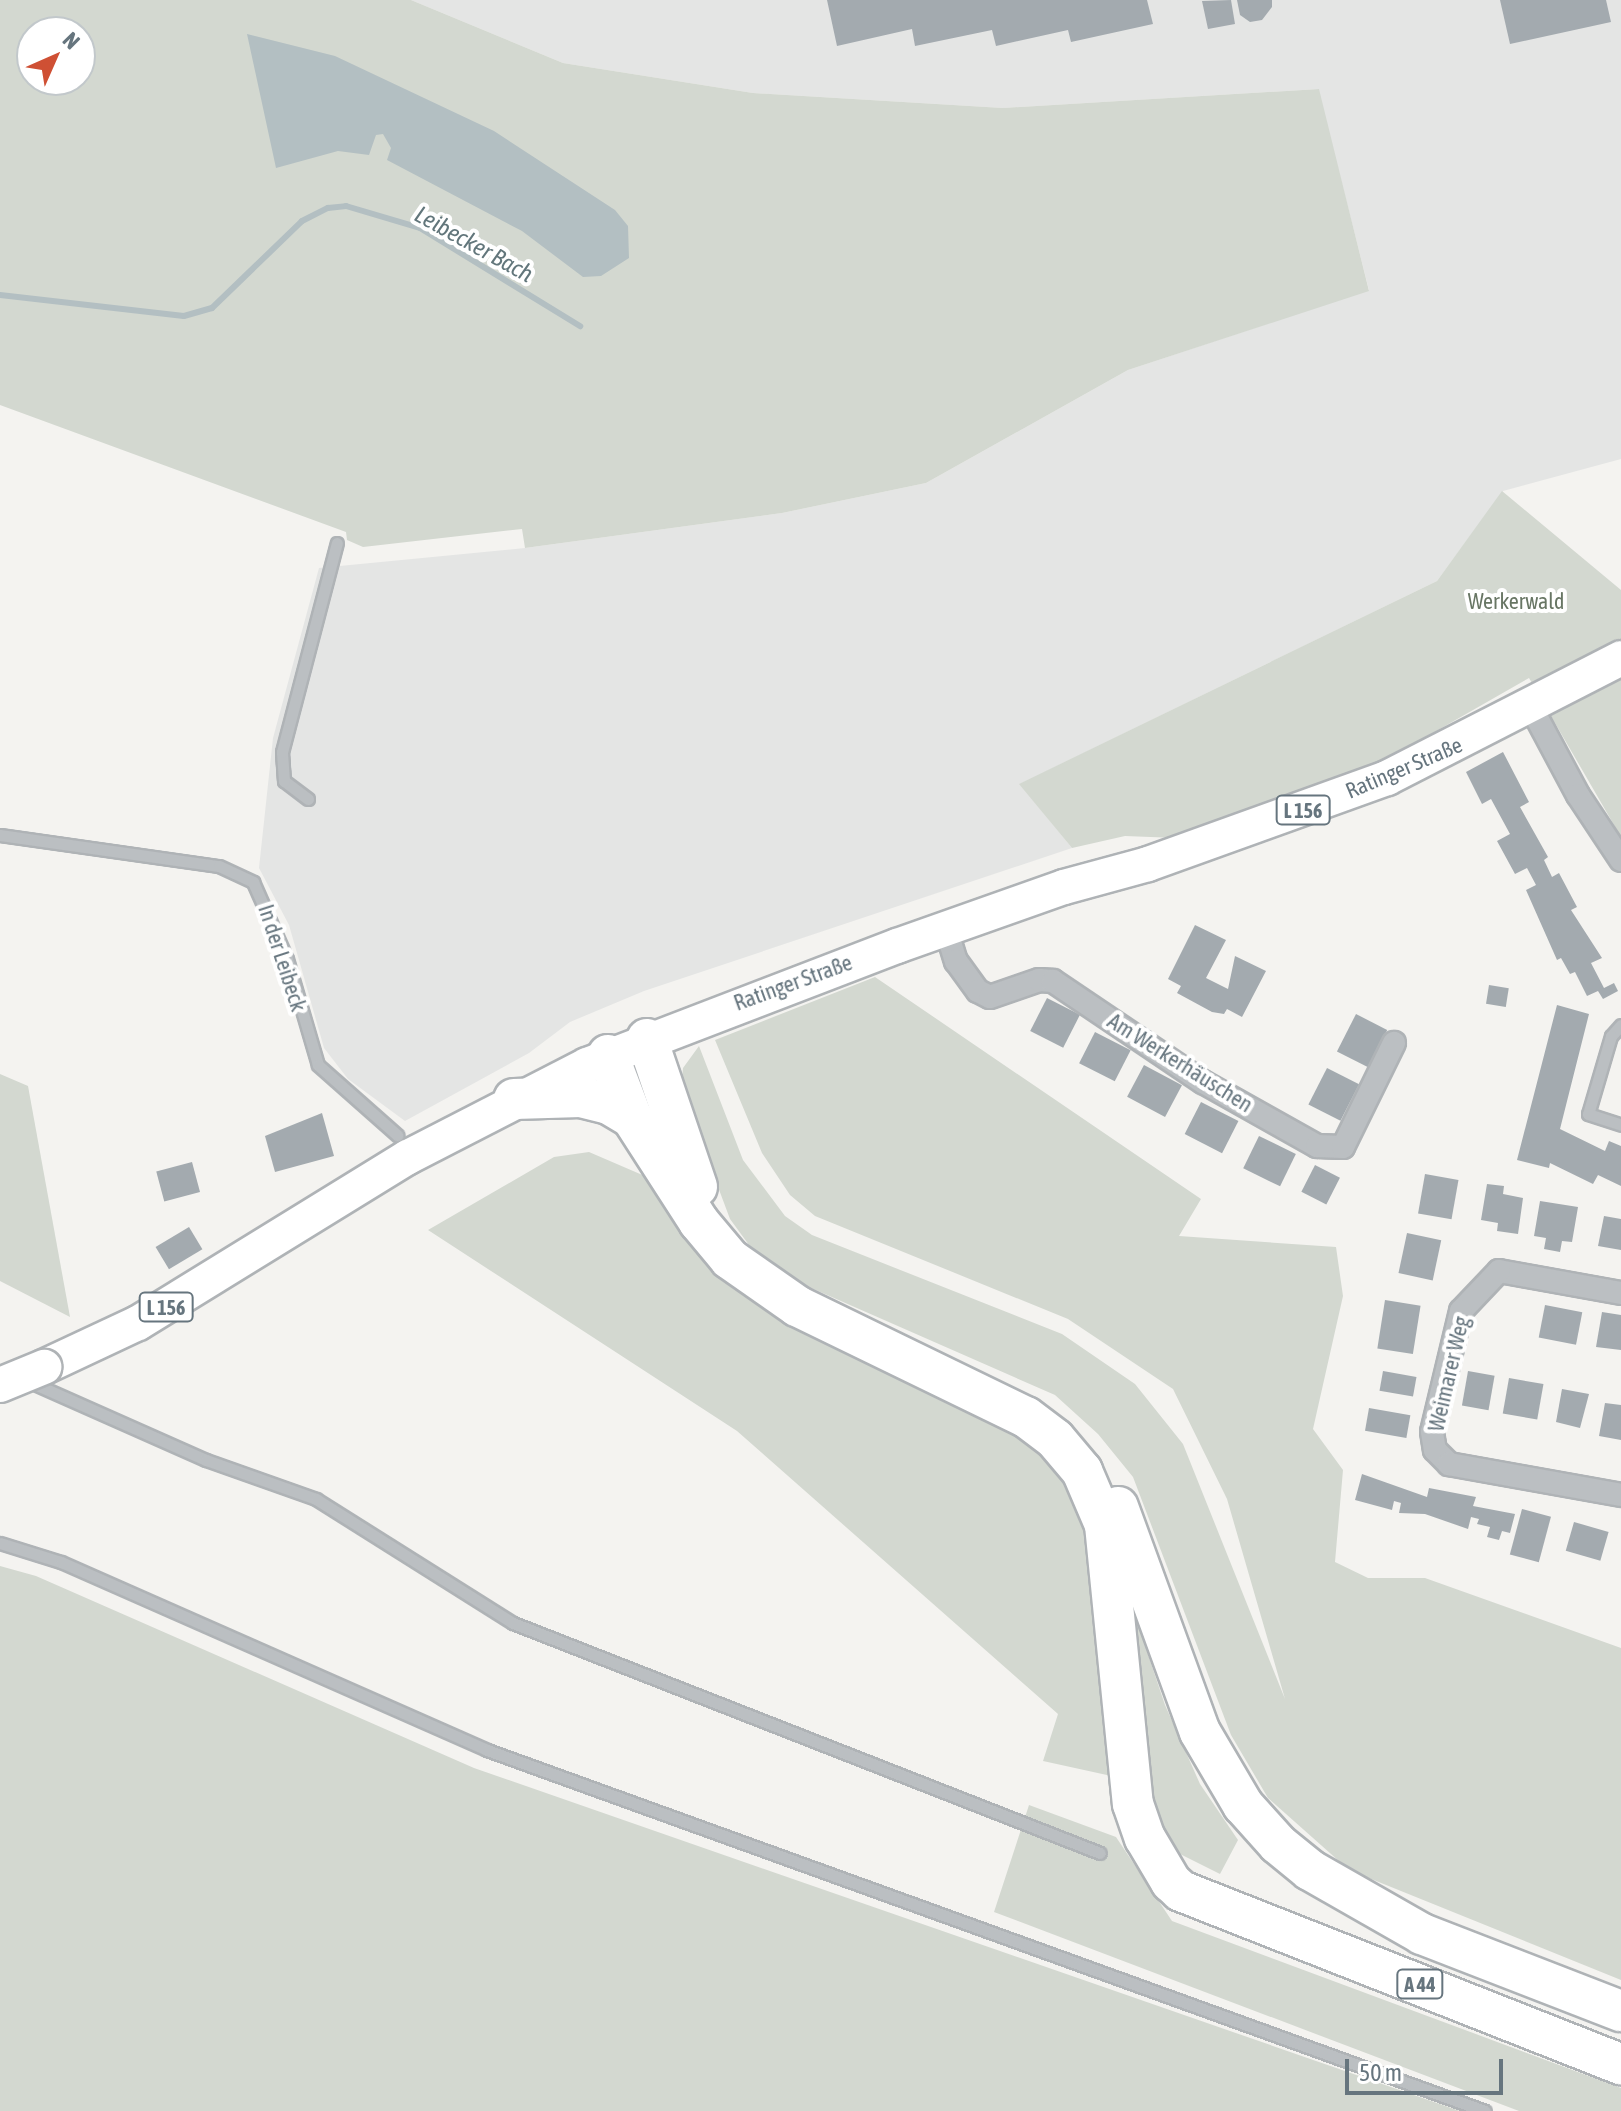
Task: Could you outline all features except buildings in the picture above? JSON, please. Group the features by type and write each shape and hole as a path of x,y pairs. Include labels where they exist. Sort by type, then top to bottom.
{"highway":[{"name":"A 44","path":"647,1039 694,1183 739,1251 786,1288 1014,1397 1066,1432 1117,1504 1200,1732 1243,1805 1310,1870 1422,1934 1621,2011"},
{"path":"608,1055 632,1118"},
{"path":"514,1099 581,1097 609,1104 632,1118"},
{"name":"A 44","path":"632,1118 699,1222 760,1284 1026,1417 1055,1439 1082,1471 1105,1525 1133,1804 1145,1838 1171,1882 1218,1905 1621,2064"}],"main road":[{"name":"Ratinger Straße","path":"0,1385 44,1367 186,1295 403,1146 647,1039 946,929 1317,805 1421,763 1621,658"}],"street":[{"path":"1531,707 1578,795 1621,860"},
{"name":"Am Werkerhäuschen","path":"946,929 956,961 978,991 990,997 1039,980 1053,981 1203,1082 1317,1146 1343,1147 1394,1043"},
{"name":"Weimarer Weg","path":"1621,1293 1499,1271 1479,1288 1461,1311 1432,1432 1435,1450 1449,1464 1621,1495"}],"lane":[{"path":"308,799 284,781 282,752 337,543"},
{"name":"In der Leibeck","path":"0,835 219,866 253,882 287,959 318,1065 403,1146"},
{"path":"1621,1025 1611,1036 1588,1114 1621,1125"},
{"path":"0,1369 206,1460 316,1499 513,1623 1100,1853"},
{"path":"0,1543 61,1562 487,1750 1485,2111"}],"shaded area":[{"path":"411,0 1621,0 1621,459 1503,491 1437,581 1020,784 1072,848 644,991 570,1022 529,1053 405,1121 348,1079 324,1048 289,925 259,868 273,738 319,568 525,548 782,513 926,483 1128,370 1369,290 1318,89 1003,108 753,93 563,63"},
{"path":"247,34 335,56 494,131 615,210 628,226 629,258 601,276 583,277 522,231 387,160 391,148 383,134 376,135 369,155 338,151 276,168"}],"green space":[{"path":"0,0 411,0 563,63 753,93 1003,108 1319,89 1369,291 1128,370 926,483 782,513 525,548 522,529 363,547 347,540 346,532 0,405"},
{"name":"Werkerwald","path":"1502,491 1621,590 1621,837 1529,678 1361,774 1176,838 1125,836 1072,848 1019,784 1437,581"},
{"path":"875,977 1201,1199 1179,1236 1336,1247 1343,1296 1313,1429 1343,1470 1335,1562 1368,1578 1425,1578 1621,1648 1621,1980 1349,1870 1268,1798 1231,1735 1133,1477 1098,1434 1055,1395 793,1280 749,1245 730,1219 681,1088 683,1068 699,1046 743,1160 785,1216 812,1235 1062,1334 1135,1384 1183,1444 1285,1699 1227,1499 1173,1389 1068,1319 815,1216 790,1195 762,1153 715,1040"},
{"path":"0,1074 28,1086 70,1317 0,1281"},
{"path":"589,1152 654,1180 710,1257 1032,1433 1085,1510 1116,1777 1043,1761 1058,1714 737,1431 428,1230 554,1157"},
{"path":"0,1566 36,1576 474,1768 1460,2111 0,2111"},
{"path":"1124,1583 1165,1705 1200,1784 1238,1840 1220,1874 1164,1846 1148,1802"},
{"path":"1029,1805 1116,1837 1172,1921 1621,2088 1621,2111 1519,2111 994,1912"}],"waterway":[{"name":"Leibecker Bach","path":"0,295 184,316 212,308 302,221 328,208 346,206 420,228 580,326"}]}
